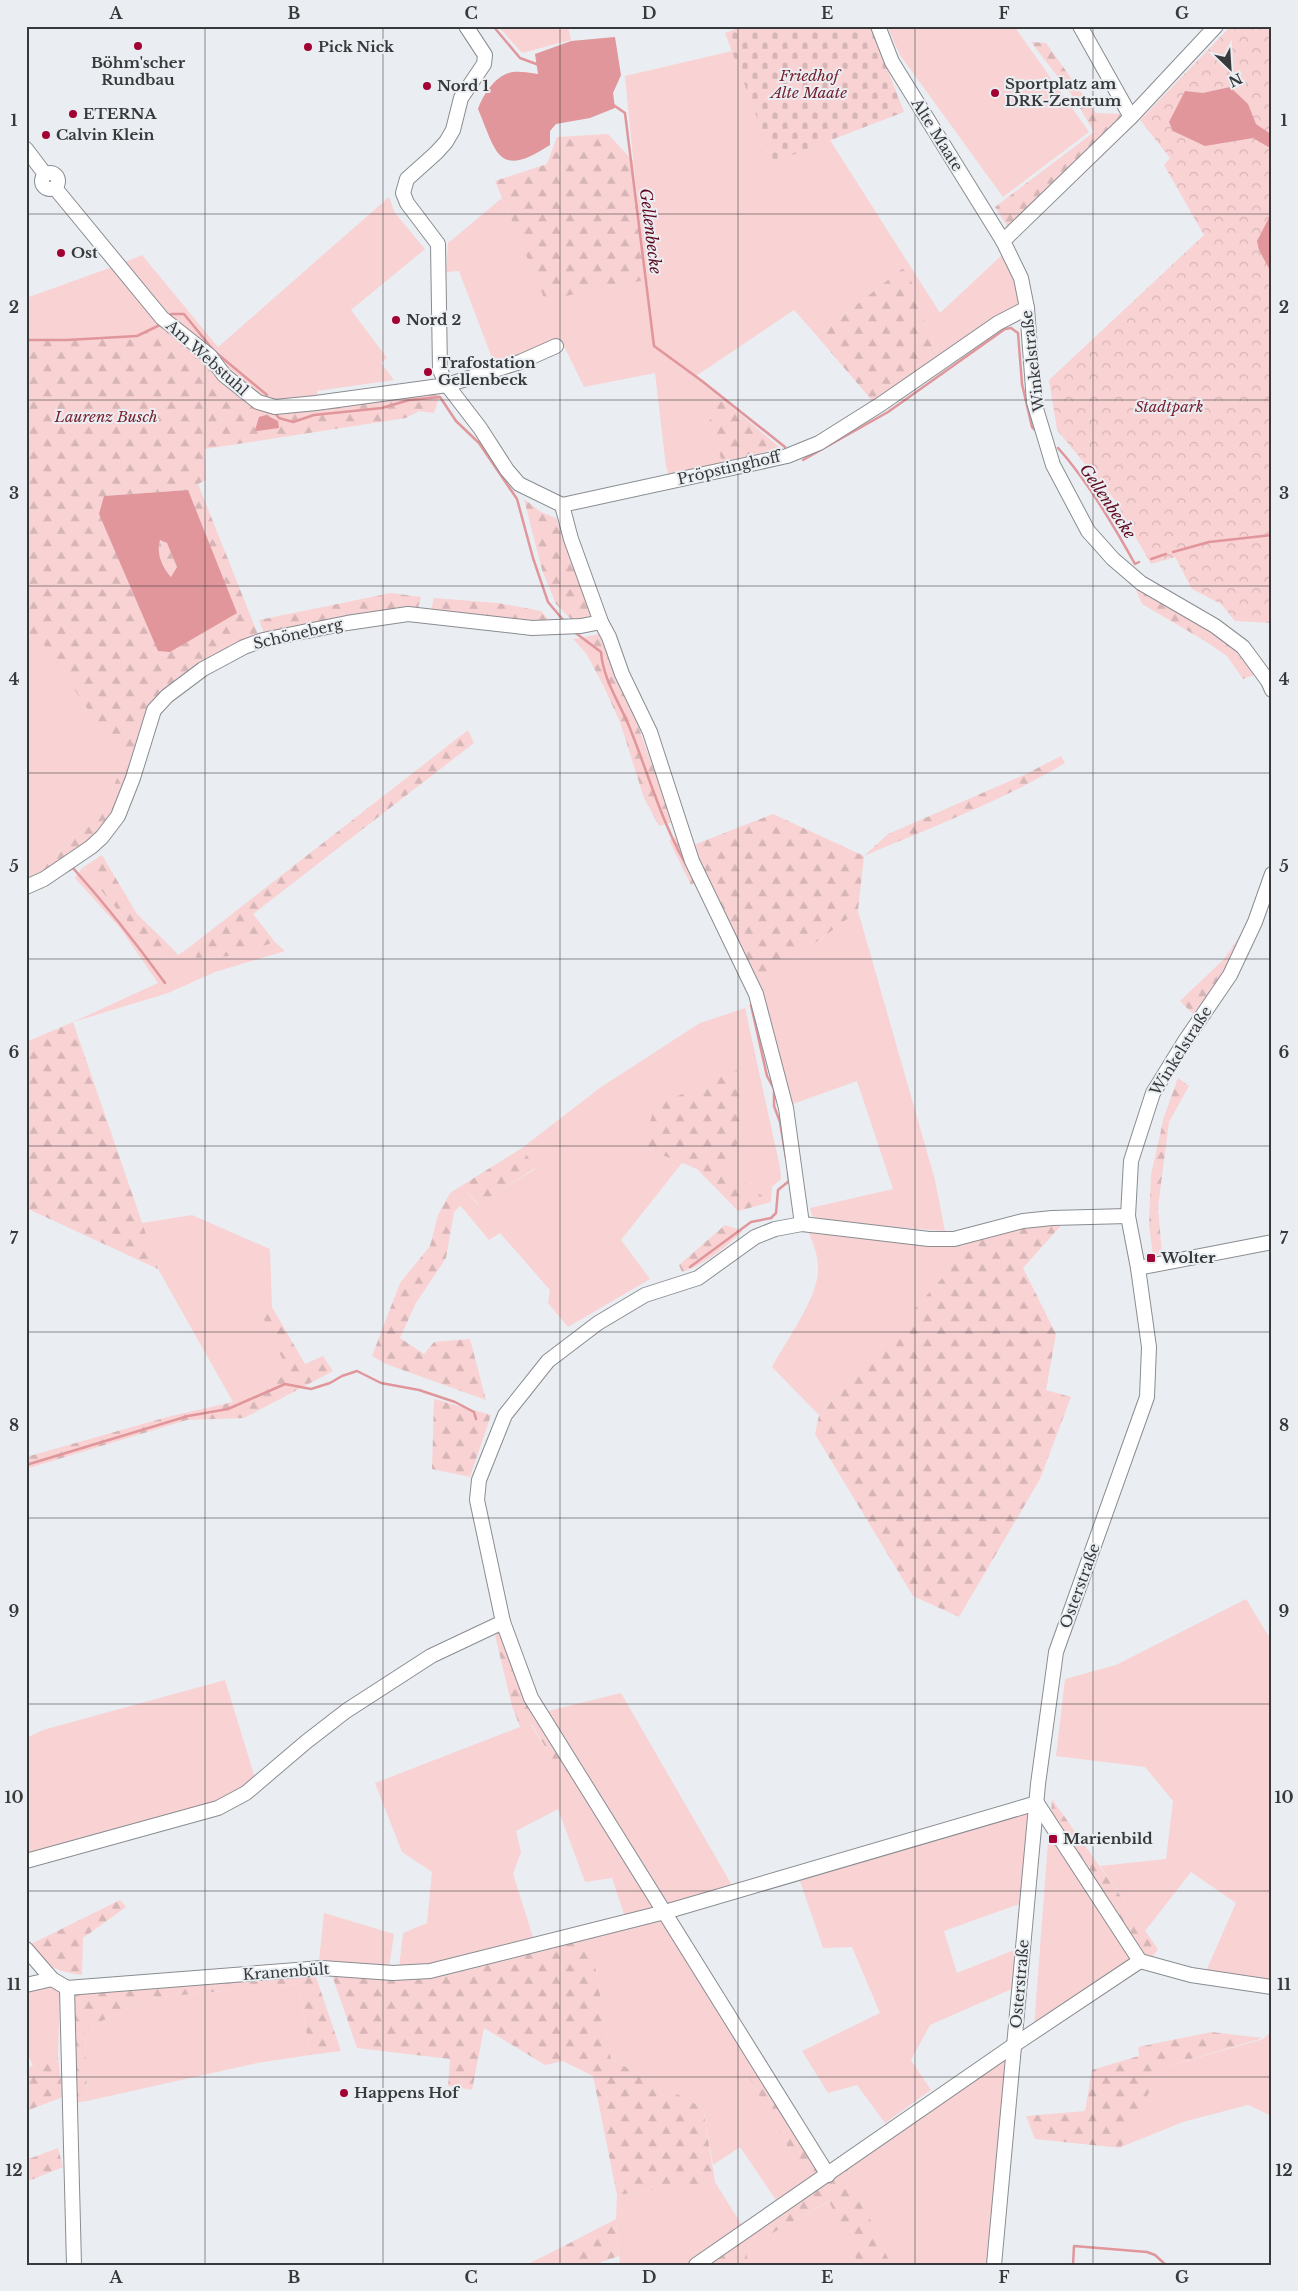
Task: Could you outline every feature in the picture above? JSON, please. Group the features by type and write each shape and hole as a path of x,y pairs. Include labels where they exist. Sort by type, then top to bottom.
{"street":[{"path":"466,26 485,55 484,64 461,98 452,130 446,142 407,179 403,193 407,202 438,244 440,370 447,385 480,428 507,470 520,484 562,505 571,539 601,622 609,637 622,674 650,732 692,861 756,994 786,1108 802,1224"},
{"name":"Alte Maate","path":"878,26 892,62 1003,241"},
{"path":"1080,26 1131,116"},
{"path":"1003,241 1131,116 1216,26"},
{"name":"Am Webstuhl","path":"26,150 45,174 42,181 44,188 52,190 55,188 162,318 210,356 224,374 258,402 275,407 447,385 520,362 556,346"},
{"name":"Winkelstraße","path":"1003,241 1021,278 1027,308 1034,402 1053,465 1088,530 1113,559 1141,584 1215,626 1243,647 1268,681 1272,690"},
{"name":"Pröpstinghoff","path":"562,505 787,456 819,443 882,404 998,323 1027,308"},
{"name":"Schöneberg","path":"26,887 44,879 91,847 102,837 118,816 133,778 154,710 167,696 203,669 244,647 263,640 347,623 408,614 532,628 581,626 601,622"},
{"name":"Winkelstraße","path":"1138,1268 1128,1216 1131,1161 1153,1092 1184,1040 1230,975 1256,922 1272,874"},
{"path":"828,2175 665,1912 542,1719 531,1698 503,1622 477,1500 479,1480 505,1415 548,1361 598,1323 644,1295 698,1278 755,1238 776,1229 802,1224 929,1239 954,1239 1023,1221 1052,1218 1128,1216"},
{"path":"1138,1268 1272,1242"},
{"name":"Osterstraße","path":"994,2265 1038,1784 1056,1652 1148,1397 1149,1347 1138,1268"},
{"path":"26,1861 218,1808 246,1793 346,1711 431,1656 503,1622"},
{"path":"1037,1803 1140,1961 1191,1974 1272,1986"},
{"name":"Kranenbült","path":"67,1988 322,1968 393,1973 430,1972 665,1912 1037,1803"},
{"path":"26,1949 35,1962 52,1978 67,1988 74,2265"},
{"path":"696,2265 1014,2045 1140,1961"},
{"path":"26,1985 52,1978"}],"green space":[{"path":"498,26 568,26 571,40 522,53"},
{"name":"Friedhof Alte Maate","path":"744,26 871,26 904,112 774,162 725,33"},
{"name":"Sportplatz am DRK-Zentrum","path":"887,26 1014,26 1089,132 1003,197 900,55"},
{"name":"Stadtpark","path":"1231,26 1272,26 1272,623 1235,621 1221,604 1192,589 1175,557 1151,564 1114,499 1057,430 1049,380 1204,235 1164,165 1170,158 1140,120"},
{"path":"1031,42 1046,43 1096,113 1121,114 1125,117 1007,226 995,207 1094,132 1074,98"},
{"path":"732,51 774,161 830,140 940,313 1003,254 1018,283 1022,302 914,376 911,372 937,349 919,309 907,265 817,336 794,310 696,376 717,394 709,423 722,462 669,476 666,467 655,373 584,387 560,338 495,366 459,271 446,272 448,243 502,198 545,299 645,280 625,76"},
{"path":"608,134 633,161 645,280 545,300 495,181 547,164 557,137"},
{"path":"389,197 395,213 425,249 351,310 387,358 381,363 394,380 317,391 318,398 277,402 258,398 165,314 125,262 142,255 218,347"},
{"path":"907,265 919,309 937,349 912,372 914,376 874,403 817,336"},
{"path":"115,266 162,324 137,336 26,340 26,298"},
{"name":"Laurenz Busch","path":"163,324 202,355 253,406 441,391 434,413 419,411 406,418 205,449 206,480 198,484 259,637 150,707 140,729 129,773 114,813 89,844 72,858 64,845 99,818 124,763 38,636 26,642 26,340 137,336","holes":["188,490 170,652 104,496"]},
{"path":"717,394 779,447 746,458 722,462 709,423"},
{"path":"524,499 541,512 556,518 596,620 576,624 556,604 542,570"},
{"path":"160,540 167,543 177,567 171,577 161,560"},
{"path":"1136,590 1145,590 1228,642 1255,675 1243,679 1227,656 1142,604"},
{"path":"391,593 421,597 417,612 265,636 259,620"},
{"path":"434,598 498,603 541,611 554,626 430,613"},
{"path":"600,634 620,676 673,822 659,826 644,798 620,722 603,685 586,653 573,639"},
{"path":"38,635 124,763 99,818 65,844 72,858 67,861 60,850 48,861 26,871 26,642"},
{"path":"468,730 474,743 253,914 275,942 233,956 197,958 187,949"},
{"path":"1061,756 1065,763 992,801 864,856 888,834 1024,775"},
{"path":"773,814 864,856 858,911 760,984 691,846"},
{"path":"679,836 698,881 691,885 669,840"},
{"path":"61,850 67,861 26,883 26,871 47,861"},
{"path":"102,855 137,914 174,950 157,964 128,922 82,868"},
{"path":"82,868 128,922 157,964 174,950 178,955 187,949 197,958 233,956 275,942 285,951 215,972 168,993 73,1022 158,983 120,928 75,878"},
{"path":"858,911 935,1180 945,1231 837,1223 812,1216 810,1208 893,1189 857,1081 793,1104 760,984"},
{"path":"1241,934 1227,966 1193,1014 1180,1001 1224,959"},
{"path":"745,1008 780,1167 781,1179 772,1187 771,1202 724,1168 743,1133 642,1147 682,1163 621,1240 650,1279 568,1327 548,1303 550,1290 500,1233 489,1240 450,1193 461,1186 478,1205 535,1169 522,1148 601,1087 700,1023"},
{"path":"73,1022 158,1269 26,1208 26,1042"},
{"path":"737,1070 743,1133 724,1168 771,1202 738,1211 697,1169 642,1147 655,1106"},
{"path":"1178,1078 1189,1086 1169,1122 1158,1207 1162,1254 1153,1255 1149,1225 1151,1175 1164,1117"},
{"path":"522,1148 535,1168 479,1205 461,1186"},
{"path":"450,1193 461,1205 454,1212 446,1258 416,1303 400,1338 424,1354 434,1342 470,1339 486,1400 386,1364 372,1356 400,1283 430,1246 438,1215"},
{"path":"192,1215 270,1249 272,1307 261,1313 290,1373 233,1402 158,1269 142,1223"},
{"path":"1065,1221 1023,1268 1056,1334 1046,1390 1071,1397 1040,1479 959,1617 913,1596 815,1434 819,1415 945,1275 956,1242 1024,1223"},
{"path":"725,1225 743,1231 707,1260 682,1272 679,1265"},
{"path":"806,1227 956,1242 945,1275 819,1415 772,1367 807,1307 816,1282 818,1271 816,1253"},
{"path":"272,1307 305,1364 323,1356 333,1371 244,1418 187,1420 26,1469 26,1457 171,1416 233,1402 289,1373 261,1313"},
{"path":"434,1399 491,1415 470,1477 432,1469"},
{"path":"1246,1599 1272,1642 1272,1982 1206,1971 1236,1903 1191,1872 1145,1931 1100,1866 1166,1859 1173,1801 1145,1767 1056,1756 1065,1679 1116,1665"},
{"path":"501,1628 572,1772 564,1778 532,1725 520,1727 512,1706 494,1631"},
{"path":"225,1680 255,1778 244,1788 216,1803 26,1854 26,1738 43,1730"},
{"path":"621,1693 733,1887 667,1906 544,1712"},
{"path":"531,1725 564,1777 572,1772 658,1910 625,1917 612,1878 585,1882 558,1809 516,1831 521,1852 513,1874 534,1940 430,1966 399,1968 403,1933 427,1923 432,1872 402,1852 375,1783 520,1727"},
{"path":"1052,1799 1158,1949 1151,1959 1140,1956 1051,1816"},
{"path":"1031,1811 1022,1903 944,1931 957,1973 1019,1948 1014,1988 930,2025 911,2060 931,2090 885,2123 857,2085 828,2093 802,2051 880,2013 852,1947 823,1948 800,1881"},
{"path":"1049,1829 1134,1960 1034,2027"},
{"path":"120,1900 126,1907 83,1938 82,1975 64,1972 46,1963 29,1945"},
{"path":"324,1913 394,1934 389,1968 319,1961"},
{"path":"663,1918 755,2065 746,2072 808,2183 778,2203 740,2147 713,2165 703,2108 611,2059 590,1936"},
{"path":"590,1936 611,2059 703,2108 715,2182 617,2195 593,2076 563,2061 545,2065 484,2028 472,2090 448,2086 450,2059 357,2048 332,1975 390,1979"},
{"path":"315,1974 341,2051 310,2055 299,1984 150,1998 85,2029 87,2101 74,2103 72,1992"},
{"path":"299,1984 310,2055 257,2063 87,2101 85,2029 150,1998"},
{"path":"51,1986 60,1992 58,2057 33,2066 26,2051 26,1991"},
{"path":"1272,2031 1272,2116 1248,2105 1183,2122 1121,2147 1161,2068 1263,2039"},
{"path":"1211,2032 1263,2038 1161,2068 1121,2148 1035,2139 1026,2116 1085,2111 1092,2070 1139,2056 1138,2047"},
{"path":"1008,2055 988,2265 891,2265 846,2167"},
{"path":"58,2057 63,2097 26,2111 26,2068"},
{"path":"755,2065 822,2174 808,2183 746,2072"},
{"path":"58,2148 63,2167 26,2182 26,2160"},
{"path":"846,2167 891,2265 859,2265 829,2201 746,2248 748,2265 724,2263 704,2265"},
{"path":"715,2182 743,2227 687,2265 620,2265 616,2219 617,2195"},
{"path":"830,2201 859,2265 748,2265 745,2248"},
{"path":"616,2219 619,2256 593,2265 565,2265 562,2247"},
{"path":"562,2247 565,2265 526,2265"}],"shaded area":[{"path":"615,37 621,75 613,93 615,108 590,118 556,124 550,131 550,145 533,155 519,160 509,160 502,157 495,149 478,109 491,86 501,77 513,72 538,74 535,54 571,41"},
{"path":"1230,87 1248,104 1256,124 1272,135 1272,149 1253,138 1205,146 1173,131 1169,122 1185,91 1203,93"},
{"path":"1272,212 1272,274 1259,250 1257,241"},
{"path":"266,415 278,421 279,428 255,430 259,417"},
{"path":"188,490 237,613 170,652 158,651 99,514 104,496","holes":["160,540 167,543 177,567 171,577 159,555"]}],"waterway":[{"name":"Gellenbecke","path":"493,26 520,58 539,65"},
{"name":"Gellenbecke","path":"612,104 625,113 654,346 702,381 785,447"},
{"path":"169,317 171,314 184,314 214,351 267,395"},
{"path":"26,340 137,336 162,324"},
{"name":"Gellenbecke","path":"803,460 888,412 1005,329 1011,328 1018,333 1022,384 1032,427 1035,430"},
{"path":"274,412 279,418 293,422 314,415 382,408 409,400 440,397 456,421 479,443 517,499 533,558 548,602 564,621"},
{"name":"Gellenbecke","path":"1058,448 1090,489 1135,564 1139,562"},
{"name":"Gellenbecke","path":"1173,552 1209,542 1272,535"},
{"name":"Gellenbecke","path":"1151,559 1166,554"},
{"path":"573,631 601,652 608,681 629,726 664,820 691,873"},
{"path":"66,872 73,868 120,924 165,983"},
{"path":"751,1005 767,1076 774,1089 774,1106 780,1122 786,1158"},
{"path":"690,1267 751,1222 771,1218 776,1213 778,1190 789,1181 788,1173"},
{"path":"26,1465 188,1416 228,1409 285,1384 311,1389 357,1371 381,1383 419,1390 455,1402 474,1412 476,1419"},
{"path":"1073,2265 1074,2246 1147,2252 1155,2255 1166,2265"}],"place":[{"name":"Böhm'scher Rundbau","path":"138,46"},
{"name":"Pick Nick","path":"308,47"},
{"name":"Nord 1","path":"427,86"},
{"name":"Sportplatz am DRK-Zentrum","path":"995,93"},
{"name":"ETERNA","path":"73,114"},
{"name":"Calvin Klein","path":"46,135"},
{"name":"Ost","path":"61,253"},
{"name":"Nord 2","path":"396,320"},
{"name":"Trafostation Gellenbeck","path":"428,372"},
{"name":"Wolter","path":"1151,1258"},
{"name":"Marienbild","path":"1053,1839"},
{"name":"Happens Hof","path":"344,2093"}]}
